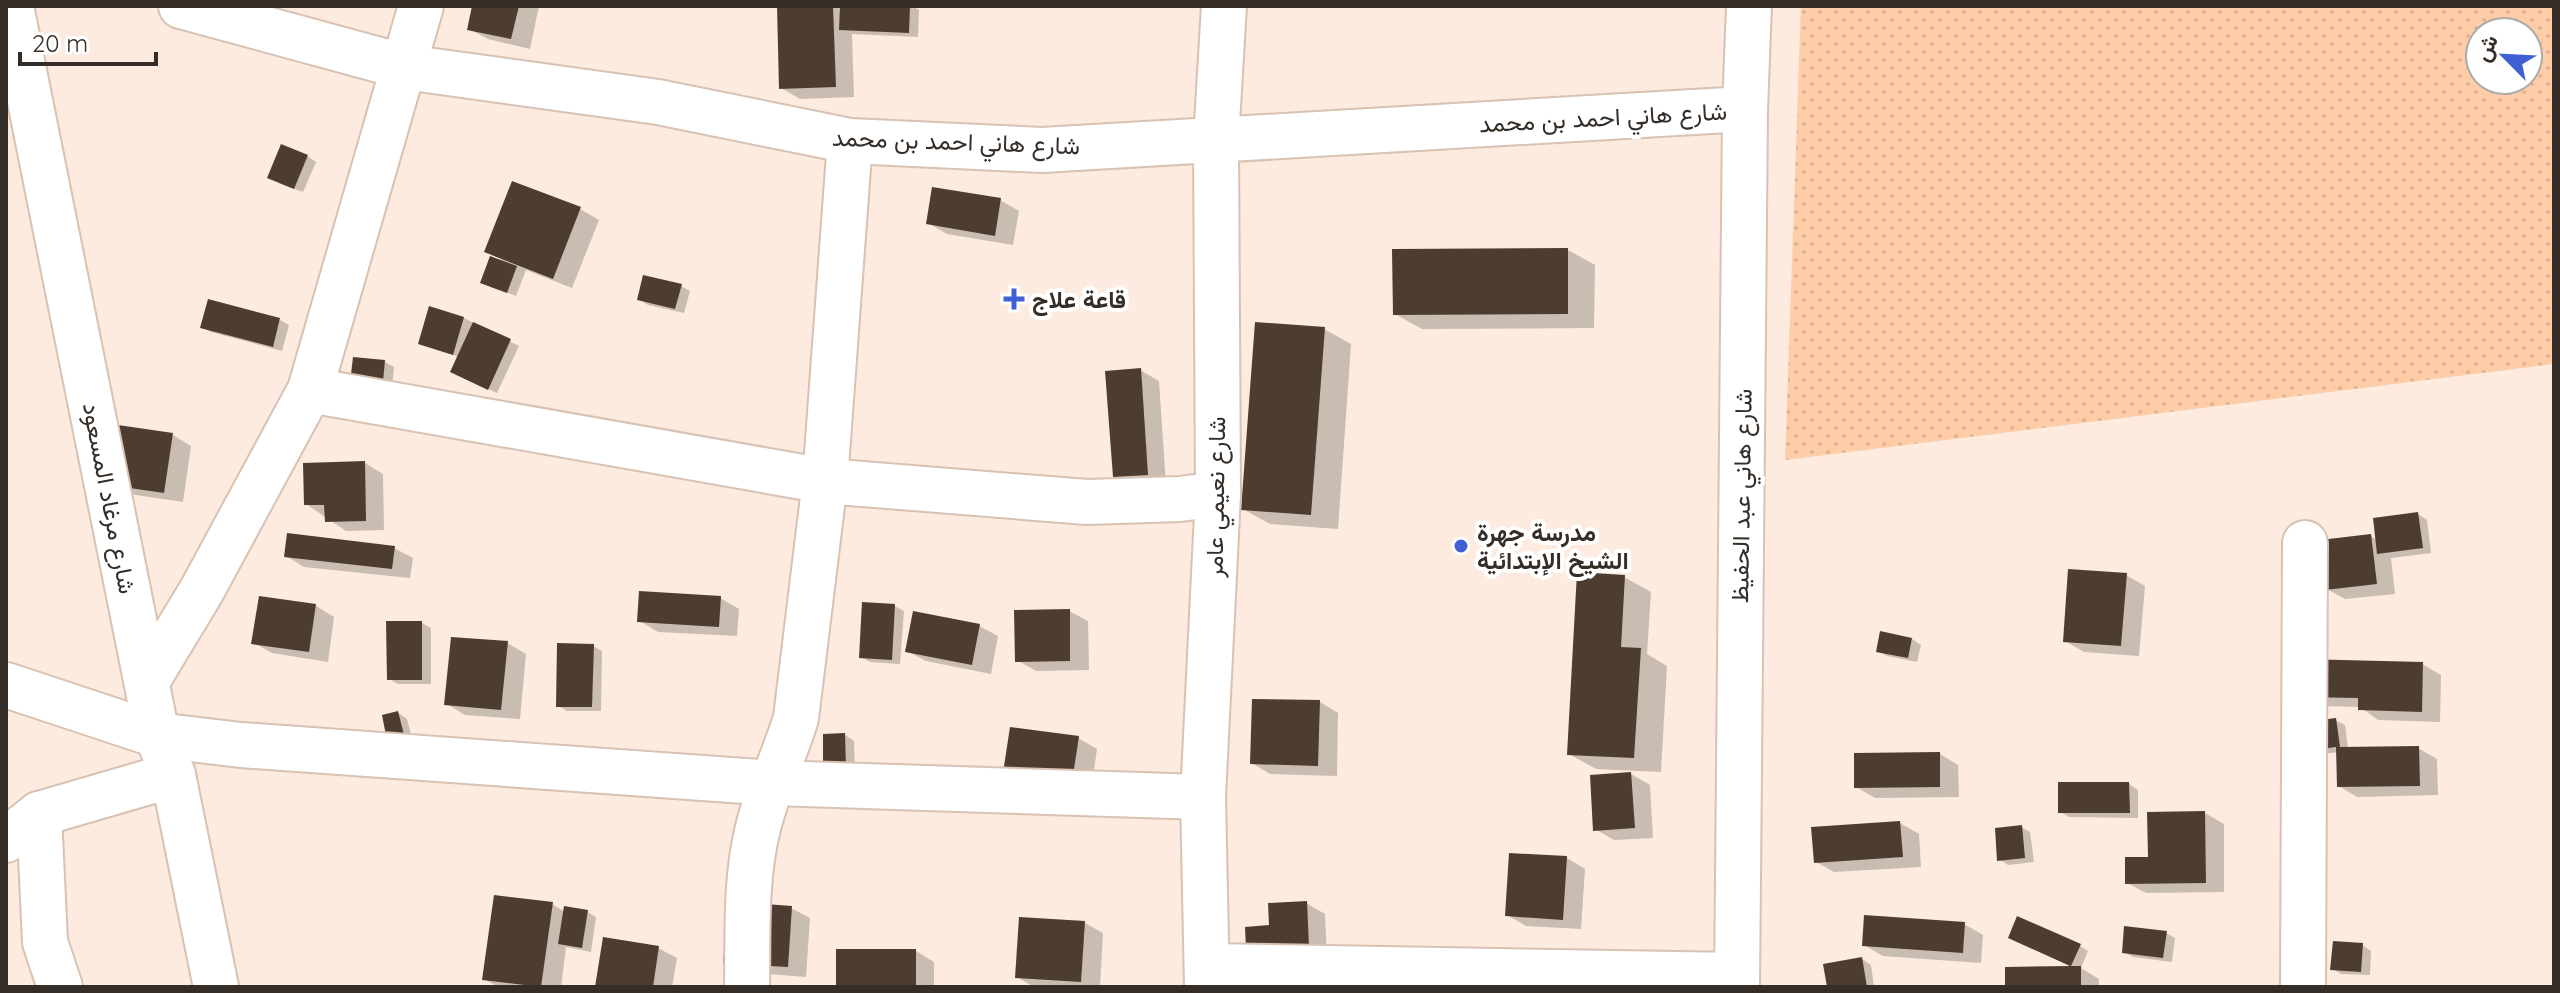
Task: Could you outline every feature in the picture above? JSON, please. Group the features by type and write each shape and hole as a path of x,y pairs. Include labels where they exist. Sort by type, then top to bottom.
{"street":[{"name":"شارع مرغاد المسعود","path":"11,6 157,735 173,775 216,987"},
{"name":"شارع هاني احمد بن محمد","path":"181,6 405,67 658,102 850,141 1042,150 1745,109"},
{"path":"147,681 202,590 310,390 421,6"},
{"name":"شارع نعيمي عامر","path":"1207,976 1203,797 1218,494 1216,140 1224,6"},
{"name":"شارع هاني عبد الحفيظ","path":"1737,981 1745,109 1749,6"},
{"path":"747,987 752,853 760,819 796,718 825,481 850,141"},
{"path":"310,390 825,481 1087,502 1180,499 1218,494"},
{"path":"2303,987 2305,543"},
{"path":"6,685 157,735 241,745 773,783 1203,797"},
{"path":"60,987 45,942 22,827 173,775"},
{"path":"1207,976 1737,981"}],"shaded area":[{"path":"1801,6 2554,6 2554,364 1785,460"}],"building":[{"path":"472,6 519,6 511,39 467,30"},
{"path":"777,6 833,6 836,87 779,89"},
{"path":"840,6 910,6 909,33 839,30"},
{"path":"281,144 308,155 294,189 267,178"},
{"path":"512,181 581,207 553,279 484,252"},
{"path":"932,187 1001,198 995,236 926,224"},
{"path":"1568,248 1568,314 1393,315 1392,249"},
{"path":"490,256 517,266 507,293 480,283"},
{"path":"643,275 682,284 675,309 637,300"},
{"path":"208,299 280,318 273,347 200,328"},
{"path":"429,306 464,317 453,355 418,344"},
{"path":"473,322 511,339 488,390 450,372"},
{"path":"1255,322 1325,327 1311,515 1241,510"},
{"path":"353,357 385,360 381,403 348,400"},
{"path":"1141,368 1148,475 1113,477 1105,371"},
{"path":"111,424 173,433 164,493 102,484"},
{"path":"365,461 366,521 325,522 324,505 304,505 303,463"},
{"path":"2418,512 2423,548 2377,554 2373,518"},
{"path":"287,533 395,546 392,569 284,557"},
{"path":"2371,534 2377,584 2325,590 2320,540"},
{"path":"2068,569 2127,573 2121,646 2063,642"},
{"path":"1577,572 1625,575 1621,647 1641,648 1634,758 1567,755"},
{"path":"639,591 721,596 719,627 637,622"},
{"path":"259,596 316,604 309,652 251,644"},
{"path":"862,602 895,604 892,660 859,658"},
{"path":"1070,609 1070,661 1015,662 1014,610"},
{"path":"913,611 980,624 972,665 905,652"},
{"path":"386,621 422,621 422,680 387,680"},
{"path":"1880,631 1912,638 1908,658 1876,652"},
{"path":"451,637 508,641 501,710 444,705"},
{"path":"557,643 594,644 592,707 556,707"},
{"path":"2301,659 2423,662 2422,712 2358,710 2358,698 2300,697"},
{"path":"1252,699 1320,700 1318,766 1250,764"},
{"path":"398,711 407,747 389,751 382,715"},
{"path":"2336,718 2340,747 2419,746 2420,786 2337,787 2336,747 2300,752 2296,723"},
{"path":"1010,727 1079,736 1072,782 1003,773"},
{"path":"845,733 846,770 823,771 823,734"},
{"path":"1940,752 1940,787 1854,788 1854,753"},
{"path":"1631,772 1635,828 1593,831 1590,775"},
{"path":"2058,782 2129,782 2130,813 2058,813"},
{"path":"2205,811 2206,883 2125,884 2125,857 2148,857 2147,812"},
{"path":"1900,821 1903,857 1814,863 1811,827"},
{"path":"2022,825 2025,858 1997,861 1995,828"},
{"path":"1509,853 1567,856 1563,920 1505,916"},
{"path":"494,895 553,902 541,987 482,980"},
{"path":"728,901 792,906 788,967 723,963"},
{"path":"1307,901 1310,970 1247,973 1245,927 1269,925 1268,903"},
{"path":"564,906 588,910 582,948 558,944"},
{"path":"1864,915 1965,922 1963,953 1862,946"},
{"path":"2017,916 2081,944 2071,966 2081,966 2081,987 2005,987 2005,967 2070,966 2008,938"},
{"path":"1019,917 1085,921 1081,982 1015,978"},
{"path":"2124,926 2167,931 2163,958 2122,953"},
{"path":"603,937 659,946 653,987 595,987"},
{"path":"2333,941 2363,943 2361,972 2330,970"},
{"path":"836,949 916,949 916,987 836,987"},
{"path":"1862,957 1867,987 1827,987 1823,964"}],"place":[{"name":"قاعة علاج","path":"1014,299"},
{"name":"مدرسة جهرة الشيخ الإبتدائية","path":"1461,546"}]}
